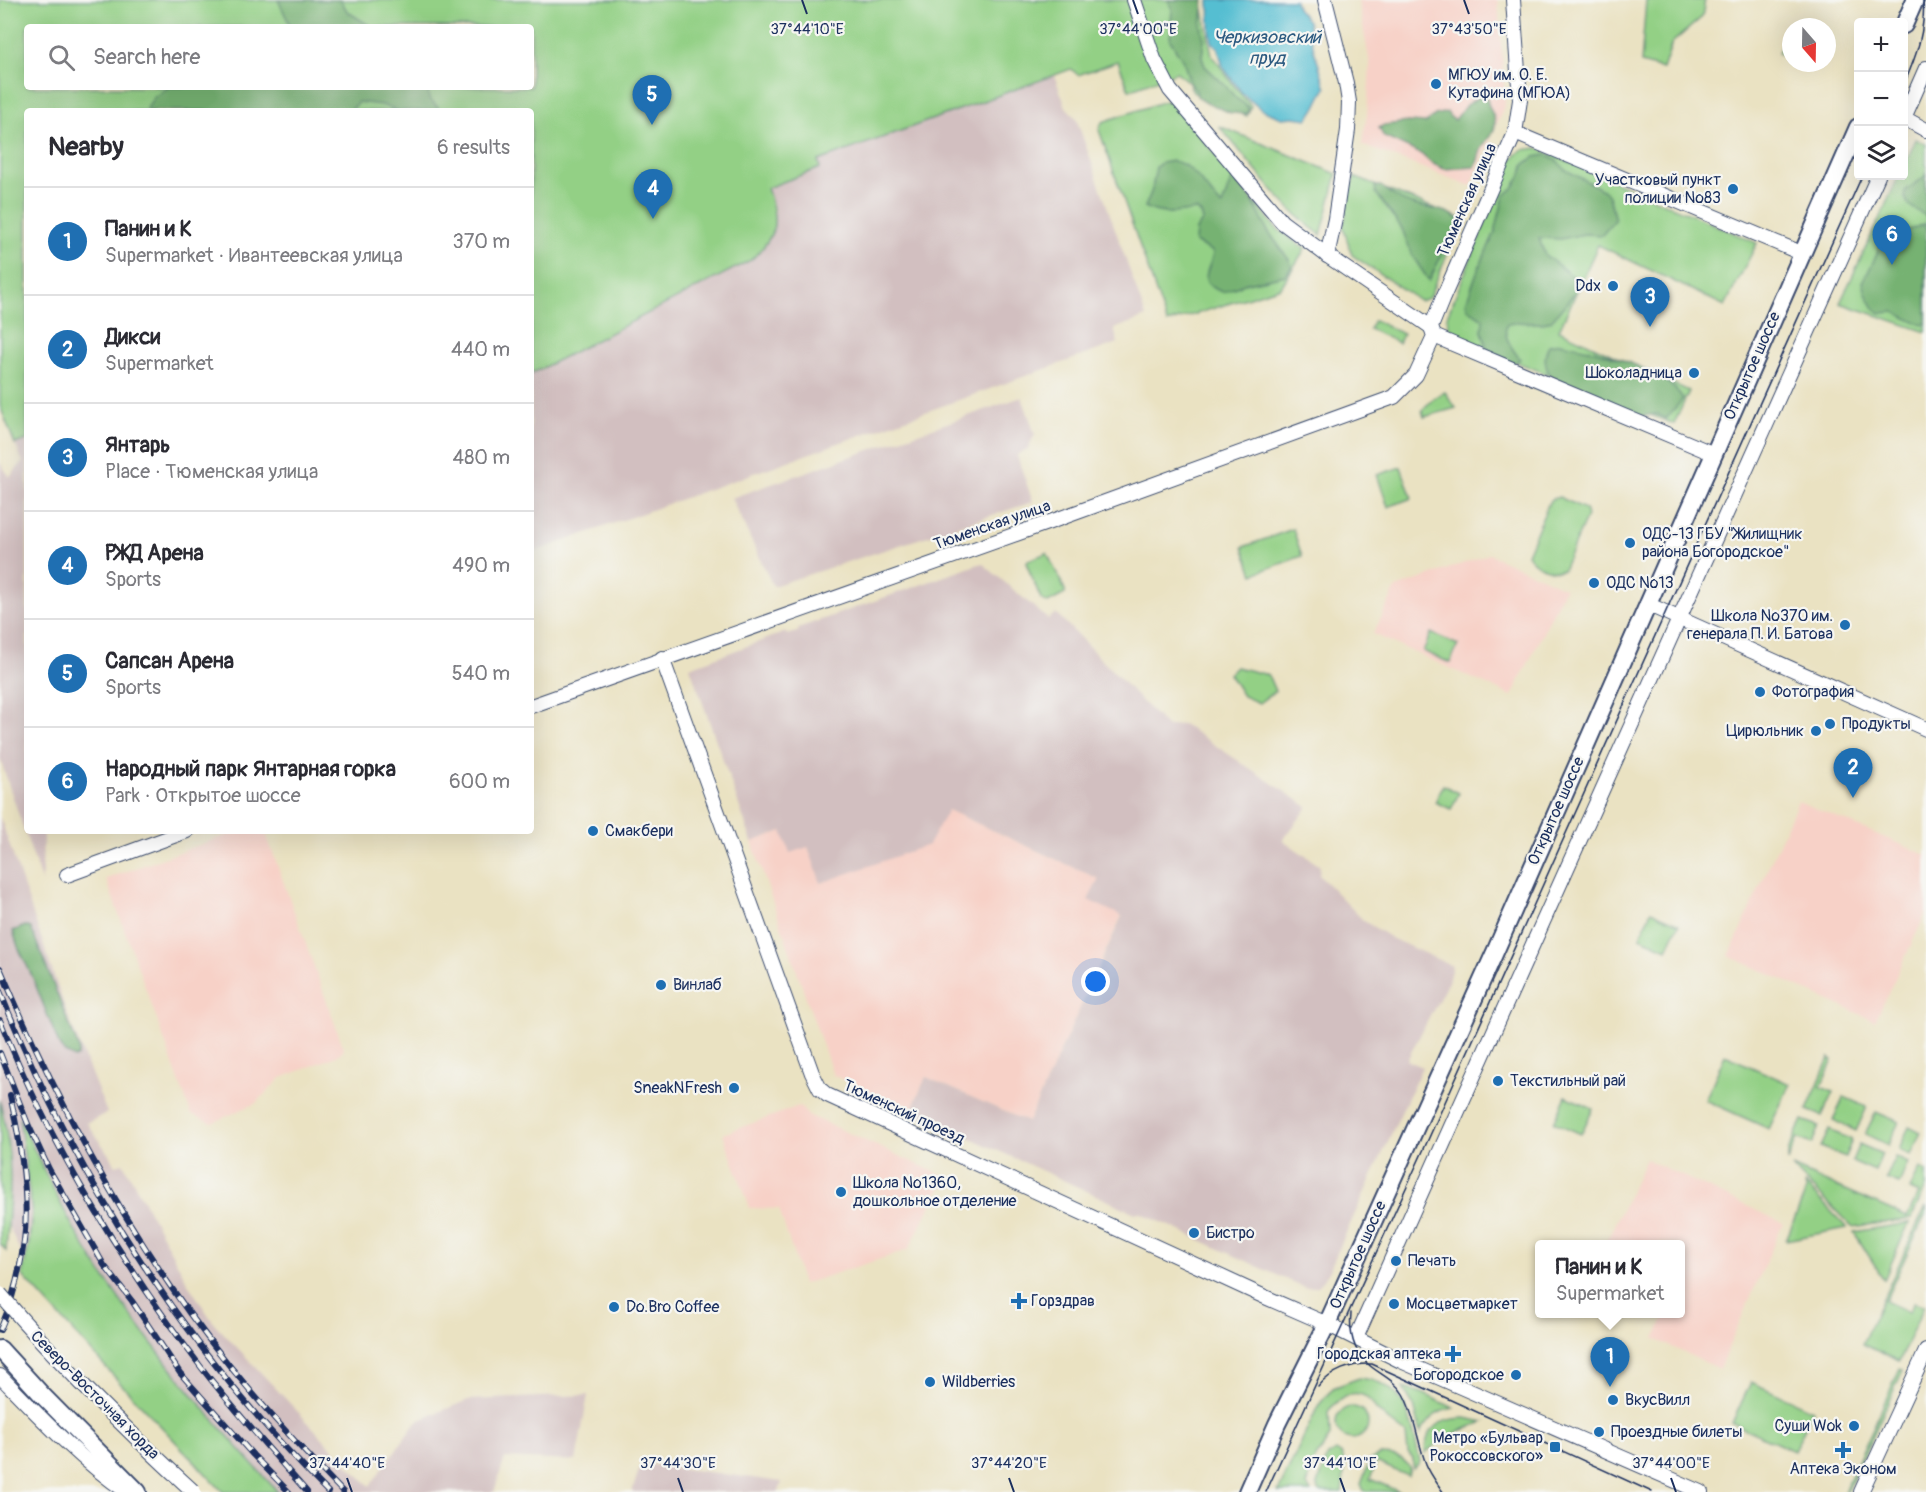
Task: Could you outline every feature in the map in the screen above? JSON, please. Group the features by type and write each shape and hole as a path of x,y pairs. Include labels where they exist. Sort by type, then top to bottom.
{"main road":[{"path":"1907,18 1915,0"},
{"name":"Открытое шоссе","path":"1246,1492 1327,1324 1495,952 1854,136"},
{"path":"0,1349 138,1492"}],"street":[{"path":"1134,0 1154,59 1170,90 1282,222 1433,331 1713,454"},
{"path":"1325,0 1349,102 1348,130 1335,219 1327,256"},
{"path":"1513,0 1520,100 1515,133"},
{"path":"1908,109 1926,68"},
{"path":"1908,120 1926,130"},
{"name":"Тюменская улица","path":"534,705 1394,397 1416,375 1515,133 1801,253"},
{"path":"1356,1338 1876,180"},
{"path":"1647,604 1926,729"},
{"name":"Тюменский проезд","path":"662,658 801,1042 820,1089 827,1095 1327,1324 1401,1361 1701,1492"},
{"path":"67,875 179,834"},
{"name":"Северо-Восточная хорда","path":"0,1295 73,1375 139,1442 194,1492"},
{"path":"1861,1492 1926,1351"},
{"path":"0,1376 47,1424 127,1492"}],"shaded area":[{"name":"МГЮУ им. О. Е. Кутафина (МГЮА)","path":"1358,0 1498,0 1505,104 1471,186 1362,145 1367,115 1370,64"},
{"path":"1054,75 1066,107 1076,118 1146,317 1114,329 1118,343 534,552 534,372 611,332 775,211 767,188 820,168 818,161"},
{"path":"1022,397 1035,434 1027,450 1017,456 1033,502 773,586 731,498"},
{"path":"24,441 24,830 0,759 0,463 10,477 23,462 15,444"},
{"path":"1489,554 1565,588 1512,696 1373,634 1396,588"},
{"path":"982,563 1048,619 1056,613 1167,727 1183,724 1308,807 1283,840 1320,866 1319,875 1364,921 1391,938 1452,966 1448,982 1407,1060 1422,1067 1331,1266 1318,1286 1305,1288 911,1111 926,1077 1028,1122 1122,916 1088,900 1099,879 948,810 928,845 821,883 808,847 790,853 782,831 752,842 690,667 786,632 787,635 794,633 799,631 798,628"},
{"path":"1798,801 1926,855 1926,913 1875,1021 1729,956"},
{"path":"948,810 1099,879 1122,915 1028,1122 926,1077 911,1111 833,1075 752,842 782,831 808,847 822,883"},
{"path":"0,817 67,1014 107,1113 87,1123 116,1165 123,1163 190,1287 213,1322 370,1486 417,1421 468,1400 588,1395 576,1461 505,1458 494,1492 264,1492 29,1271 0,1207"},
{"path":"25,834 43,834 42,883"},
{"path":"230,834 266,834 344,1049 337,1056 281,1078 256,1103 212,1123 191,1114 106,879"},
{"name":"Школа №1360, дошкольное отделение","path":"799,1106 808,1115 946,1177 908,1250 803,1284 779,1209 750,1208 723,1134"},
{"path":"1646,1159 1783,1223 1719,1369 1655,1339 1664,1318 1685,1318 1685,1240 1607,1240"},
{"path":"641,1463 782,1482 779,1492 632,1492"}],"green space":[{"path":"0,0 1201,0 1212,55 1251,106 1247,116 1194,93 1188,82 1177,72 1129,90 1118,61 1078,75 1071,69 818,161 820,168 767,188 773,210 774,227 767,243 751,260 534,372 534,108 24,108 24,441 15,444 0,406"},
{"path":"278,0 340,0 348,12 367,24 290,24"},
{"path":"1168,0 1204,0 1201,26 1204,39 1202,58 1205,66 1247,106 1249,110 1246,114 1231,113 1197,96 1184,63 1170,40 1172,8"},
{"path":"1646,0 1705,0 1702,17 1672,43 1663,69 1641,63"},
{"path":"164,90 428,90 429,99 438,108 390,108 358,102 353,108 147,108 154,97"},
{"path":"1482,95 1487,98 1495,126 1475,167 1444,169 1431,163 1421,154 1384,137 1379,128 1384,125 1408,122 1426,123 1435,115 1447,112 1455,120 1466,105"},
{"path":"1165,101 1172,102 1275,227 1305,249 1281,287 1167,323 1099,130 1102,122"},
{"path":"1219,126 1337,174 1321,235 1306,224 1280,198"},
{"path":"1916,139 1926,144 1926,332 1840,303 1897,180 1908,180 1908,158"},
{"path":"1537,148 1757,243 1725,306 1598,245 1559,330 1689,391 1674,424 1463,341 1449,330 1447,316 1512,159 1522,150"},
{"path":"1546,155 1566,170 1605,191 1609,196 1615,220 1602,235 1584,234 1561,239 1539,238 1545,255 1579,281 1579,288 1551,321 1546,323 1517,322 1506,325 1507,339 1520,359 1515,363 1487,349 1482,331 1483,319 1468,309 1466,303 1495,232 1504,196 1513,188 1524,165 1534,157"},
{"path":"1173,161 1181,163 1194,173 1222,206 1234,178 1251,198 1268,231 1290,261 1292,266 1286,275 1247,283 1223,292 1208,284 1206,274 1213,252 1195,242 1196,230 1203,220 1201,214 1196,210 1163,213 1145,207 1152,190 1156,167 1161,163"},
{"path":"1926,176 1926,216 1908,203 1905,191"},
{"path":"1354,177 1462,219 1429,298 1420,301 1352,255 1343,227"},
{"path":"1375,186 1381,186 1406,202 1446,212 1458,219 1457,229 1451,236 1429,281 1413,257 1402,229 1376,193"},
{"path":"1892,223 1895,228 1906,231 1924,224 1926,228 1926,324 1917,323 1894,312 1881,313 1875,310 1866,294 1863,282 1877,254 1886,224"},
{"path":"1374,320 1403,334 1399,343 1369,329"},
{"path":"1560,343 1609,355 1646,370 1675,388 1683,399 1666,419 1657,414 1638,417 1553,380 1546,368 1545,359 1549,345"},
{"path":"1445,392 1456,408 1424,417 1422,410 1434,398"},
{"path":"1401,467 1412,498 1388,507 1377,475"},
{"path":"1559,497 1585,509 1587,516 1563,570 1558,571 1538,565 1527,554 1550,500"},
{"path":"1293,529 1302,556 1253,574 1243,547"},
{"path":"1047,553 1065,590 1065,594 1048,603 1041,599 1026,563 1028,560"},
{"path":"1431,633 1458,645 1450,663 1423,651"},
{"path":"1236,667 1268,675 1275,691 1259,703 1243,696 1229,674"},
{"path":"1443,785 1459,793 1451,809 1435,802"},
{"path":"1651,911 1679,924 1667,949 1640,937"},
{"path":"25,926 31,928 79,1049 78,1056 74,1058 60,1047 18,947 13,931"},
{"path":"1725,1055 1790,1084 1769,1129 1705,1100"},
{"path":"1829,1058 1833,1060 1821,1087 1833,1092 1822,1116 1807,1110"},
{"path":"1566,1096 1593,1109 1581,1134 1554,1122"},
{"path":"1844,1097 1867,1107 1856,1131 1833,1120"},
{"path":"0,1101 8,1140 10,1176 6,1251 0,1243"},
{"path":"1876,1112 1899,1122 1888,1145 1865,1134"},
{"path":"19,1117 68,1218 121,1301 196,1399 278,1492 223,1492 22,1275 29,1244 32,1213"},
{"path":"1802,1120 1819,1126 1812,1144 1797,1138 1788,1161 1788,1152"},
{"path":"1909,1126 1921,1132 1911,1155 1899,1150"},
{"path":"1829,1130 1852,1140 1845,1157 1821,1147"},
{"path":"1859,1144 1882,1154 1875,1171 1852,1161"},
{"path":"1895,1157 1908,1163 1899,1184 1886,1179"},
{"path":"1792,1167 1907,1217 1919,1193 1910,1189 1920,1168 1926,1171 1926,1187 1911,1219 1852,1227"},
{"path":"1805,1184 1847,1228 1786,1240 1806,1191"},
{"path":"1926,1206 1926,1213 1885,1301 1909,1312 1914,1302 1924,1306 1899,1361 1862,1344"},
{"path":"1909,1223 1884,1280 1854,1232"},
{"path":"1900,1368 1903,1370 1847,1492 1844,1492"},
{"path":"1359,1378 1375,1381 1388,1387 1397,1396 1410,1419 1420,1462 1413,1469 1413,1459 1408,1453 1406,1434 1383,1416 1365,1396 1348,1395 1329,1410 1330,1437 1314,1461 1307,1485 1311,1492 1278,1492 1318,1406 1333,1388"},
{"path":"1751,1382 1813,1410 1794,1451 1732,1423"},
{"path":"1403,1388 1422,1393 1454,1408 1434,1416 1421,1433 1414,1406"},
{"path":"1352,1407 1363,1412 1368,1423 1363,1434 1352,1439 1341,1434 1336,1423 1341,1412"},
{"path":"1465,1418 1484,1422 1457,1432 1425,1453 1428,1436 1436,1426 1448,1420"},
{"path":"1336,1451 1342,1455 1345,1465 1342,1492 1319,1492 1318,1484 1328,1455"},
{"path":"1379,1455 1397,1457 1410,1468 1408,1476 1376,1462 1370,1479 1400,1492 1364,1491 1361,1484 1370,1460"}],"water":[{"name":"Черкизовский пруд","path":"1209,0 1295,0 1297,8 1308,21 1326,88 1307,119 1282,118 1262,110 1242,93 1223,67 1218,48 1212,42"}],"tram line":[{"path":"1908,74 1919,43 1923,22 1923,0"},
{"path":"1266,1492 1423,1151 1860,180"},
{"path":"1351,1313 1352,1334 1359,1354 1372,1368 1396,1385 1403,1394 1426,1464 1443,1492"},
{"path":"1318,1387 1342,1369 1372,1364 1652,1492"}],"railway":[{"path":"0,968 37,1051 78,1132 146,1249 190,1314 231,1368 343,1492"},
{"path":"0,991 29,1059 62,1127 139,1258 182,1321 228,1381 328,1492"},
{"path":"0,1020 19,1065 64,1155 115,1244 214,1383 307,1492"},
{"path":"0,1053 28,1124 49,1169 104,1265 132,1301 180,1373 289,1492"},
{"path":"0,1330 18,1275 26,1224 23,1168 10,1095"}],"place":[{"name":"МГЮУ им. О. Е. Кутафина (МГЮА)","path":"1436,84"},
{"name":"Сапсан Арена","path":"652,125"},
{"name":"Участковый пункт полиции №83","path":"1733,189"},
{"name":"РЖД Арена","path":"653,219"},
{"name":"Народный парк Янтарная горка","path":"1892,265"},
{"name":"Ddx","path":"1613,286"},
{"name":"Янтарь","path":"1650,327"},
{"name":"Шоколадница","path":"1694,373"},
{"name":"ОДС-13 ГБУ \"Жилищник района Богородское\"","path":"1630,543"},
{"name":"ОДС №13","path":"1594,583"},
{"name":"Школа №370 им. генерала П. И. Батова","path":"1845,625"},
{"name":"Фотография","path":"1760,692"},
{"name":"Продукты","path":"1830,724"},
{"name":"Цирюльник","path":"1816,731"},
{"name":"Дикси","path":"1853,798"},
{"name":"Смакбери","path":"593,831"},
{"name":"Винлаб","path":"661,985"},
{"name":"Текстильный рай","path":"1498,1081"},
{"name":"SneakNFresh","path":"734,1088"},
{"name":"Школа №1360, дошкольное отделение","path":"841,1192"},
{"name":"Бистро","path":"1194,1233"},
{"name":"Печать","path":"1396,1261"},
{"name":"Горздрав","path":"1019,1301"},
{"name":"Мосцветмаркет","path":"1394,1304"},
{"name":"Do.Bro Coffee","path":"614,1307"},
{"name":"Городская аптека","path":"1453,1354"},
{"name":"Богородское","path":"1516,1375"},
{"name":"Wildberries","path":"930,1382"},
{"name":"Панин и К","path":"1610,1387"},
{"name":"ВкусВилл","path":"1613,1400"},
{"name":"Суши Wok","path":"1854,1426"},
{"name":"Проездные билеты","path":"1599,1432"},
{"name":"Метро «Бульвар Рокоссовского»","path":"1555,1447"},
{"name":"Аптека Эконом","path":"1843,1450"}]}
